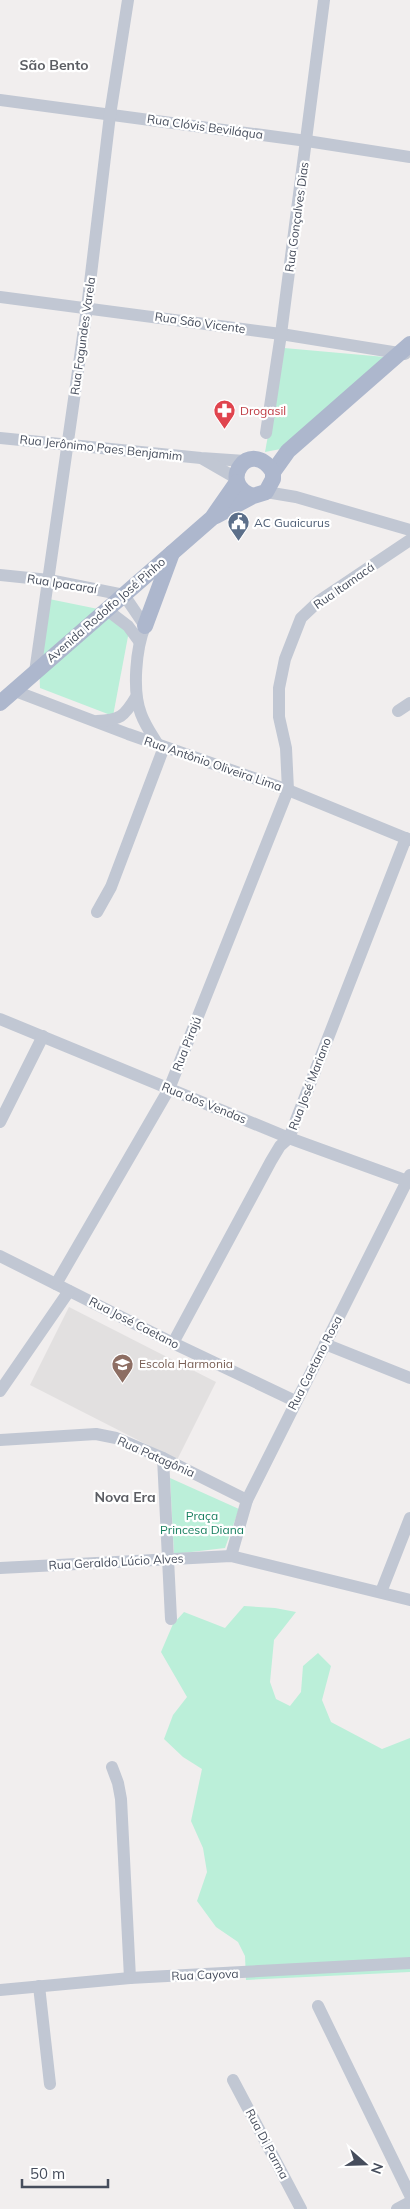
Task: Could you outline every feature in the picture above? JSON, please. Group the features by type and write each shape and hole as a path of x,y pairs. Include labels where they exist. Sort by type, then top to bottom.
{"main road":[{"path":"288,451 251,460 240,465 236,480 246,494 259,494 271,486 273,472 288,451 406,350"},
{"path":"251,460 267,463 273,472"},
{"name":"Avenida Rodolfo José Pinho","path":"212,518 236,480"},
{"name":"Avenida Rodolfo José Pinho","path":"0,703 212,518 259,494"},
{"path":"142,633 172,553"}],"street":[{"name":"Rua Fagundes Varela","path":"36,672 69,444 110,115 128,0"},
{"name":"Rua Gonçalves Dias","path":"266,433 307,141 324,0"},
{"name":"Rua Clóvis Beviláqua","path":"0,100 307,141 410,157"},
{"name":"Rua São Vicente","path":"0,296 406,350"},
{"name":"Rua Jerônimo Paes Benjamim","path":"0,438 201,458 251,460"},
{"name":"Rua Jerônimo Paes Benjamim","path":"201,458 236,480"},
{"path":"259,494 296,497 410,530"},
{"name":"Rua Itamacá","path":"288,790 286,748 279,717 279,688 285,660 301,618 319,601 410,540"},
{"name":"Rua Ipacaraí","path":"0,575 48,580 124,595"},
{"path":"97,912 111,887 161,746 141,716 136,697 142,633 124,595"},
{"path":"107,610 128,626 142,633"},
{"name":"Rua Antônio Oliveira Lima","path":"15,691 161,746 288,790 408,839"},
{"path":"95,722 122,716 136,697"},
{"path":"398,711 410,703"},
{"name":"Rua Pirajú","path":"56,1284 169,1088 288,790"},
{"name":"Rua José Mariano","path":"172,1343 271,1161 280,1146 289,1138 408,839"},
{"name":"Rua dos Vendas","path":"0,1019 289,1138 409,1179"},
{"path":"0,1122 4,1110 43,1036"},
{"name":"Rua Caetano Rosa","path":"231,1556 247,1500 409,1179"},
{"name":"Rua José Caetano","path":"0,1256 172,1343 296,1401"},
{"path":"0,1391 69,1291"},
{"path":"325,1344 410,1378"},
{"name":"Rua Patagônia","path":"0,1440 96,1434 116,1438 163,1458 247,1500"},
{"path":"163,1458 171,1619"},
{"path":"381,1592 410,1518"},
{"name":"Rua Geraldo Lúcio Alves","path":"0,1568 231,1556 410,1600"},
{"path":"112,1767 121,1798 130,1978"},
{"name":"Rua Cayova","path":"0,1990 130,1978 410,1963"},
{"path":"39,1986 50,2084"},
{"path":"318,2006 410,2195"},
{"name":"Rua Di Parma","path":"233,2080 301,2209"},
{"path":"397,2209 410,2202"}],"shaded area":[{"name":"Escola Harmonia","path":"69,1307 216,1382 177,1460 30,1385"}],"green space":[{"path":"284,348 385,357 286,448 265,452"},
{"path":"49,599 103,610 129,631 113,716 40,688 39,664"},
{"name":"Praça Princesa Diana","path":"170,1478 239,1509 225,1548 174,1554"},
{"path":"244,1606 275,1608 296,1612 274,1640 270,1682 276,1699 290,1706 301,1692 303,1666 318,1653 331,1666 322,1700 331,1722 382,1749 410,1738 410,1972 246,1980 245,1956 238,1942 216,1927 197,1901 207,1872 203,1848 191,1821 202,1769 183,1757 164,1739 173,1715 187,1697 161,1652 173,1624 184,1612 225,1628"}],"place":[{"name":"Drogasil","path":"224,430"},
{"name":"AC Guaicurus","path":"238,542"},
{"name":"Escola Harmonia","path":"123,1383"}],"district":[{"name":"São Bento","path":"54,65"},
{"name":"Nova Era","path":"125,1497"}]}
